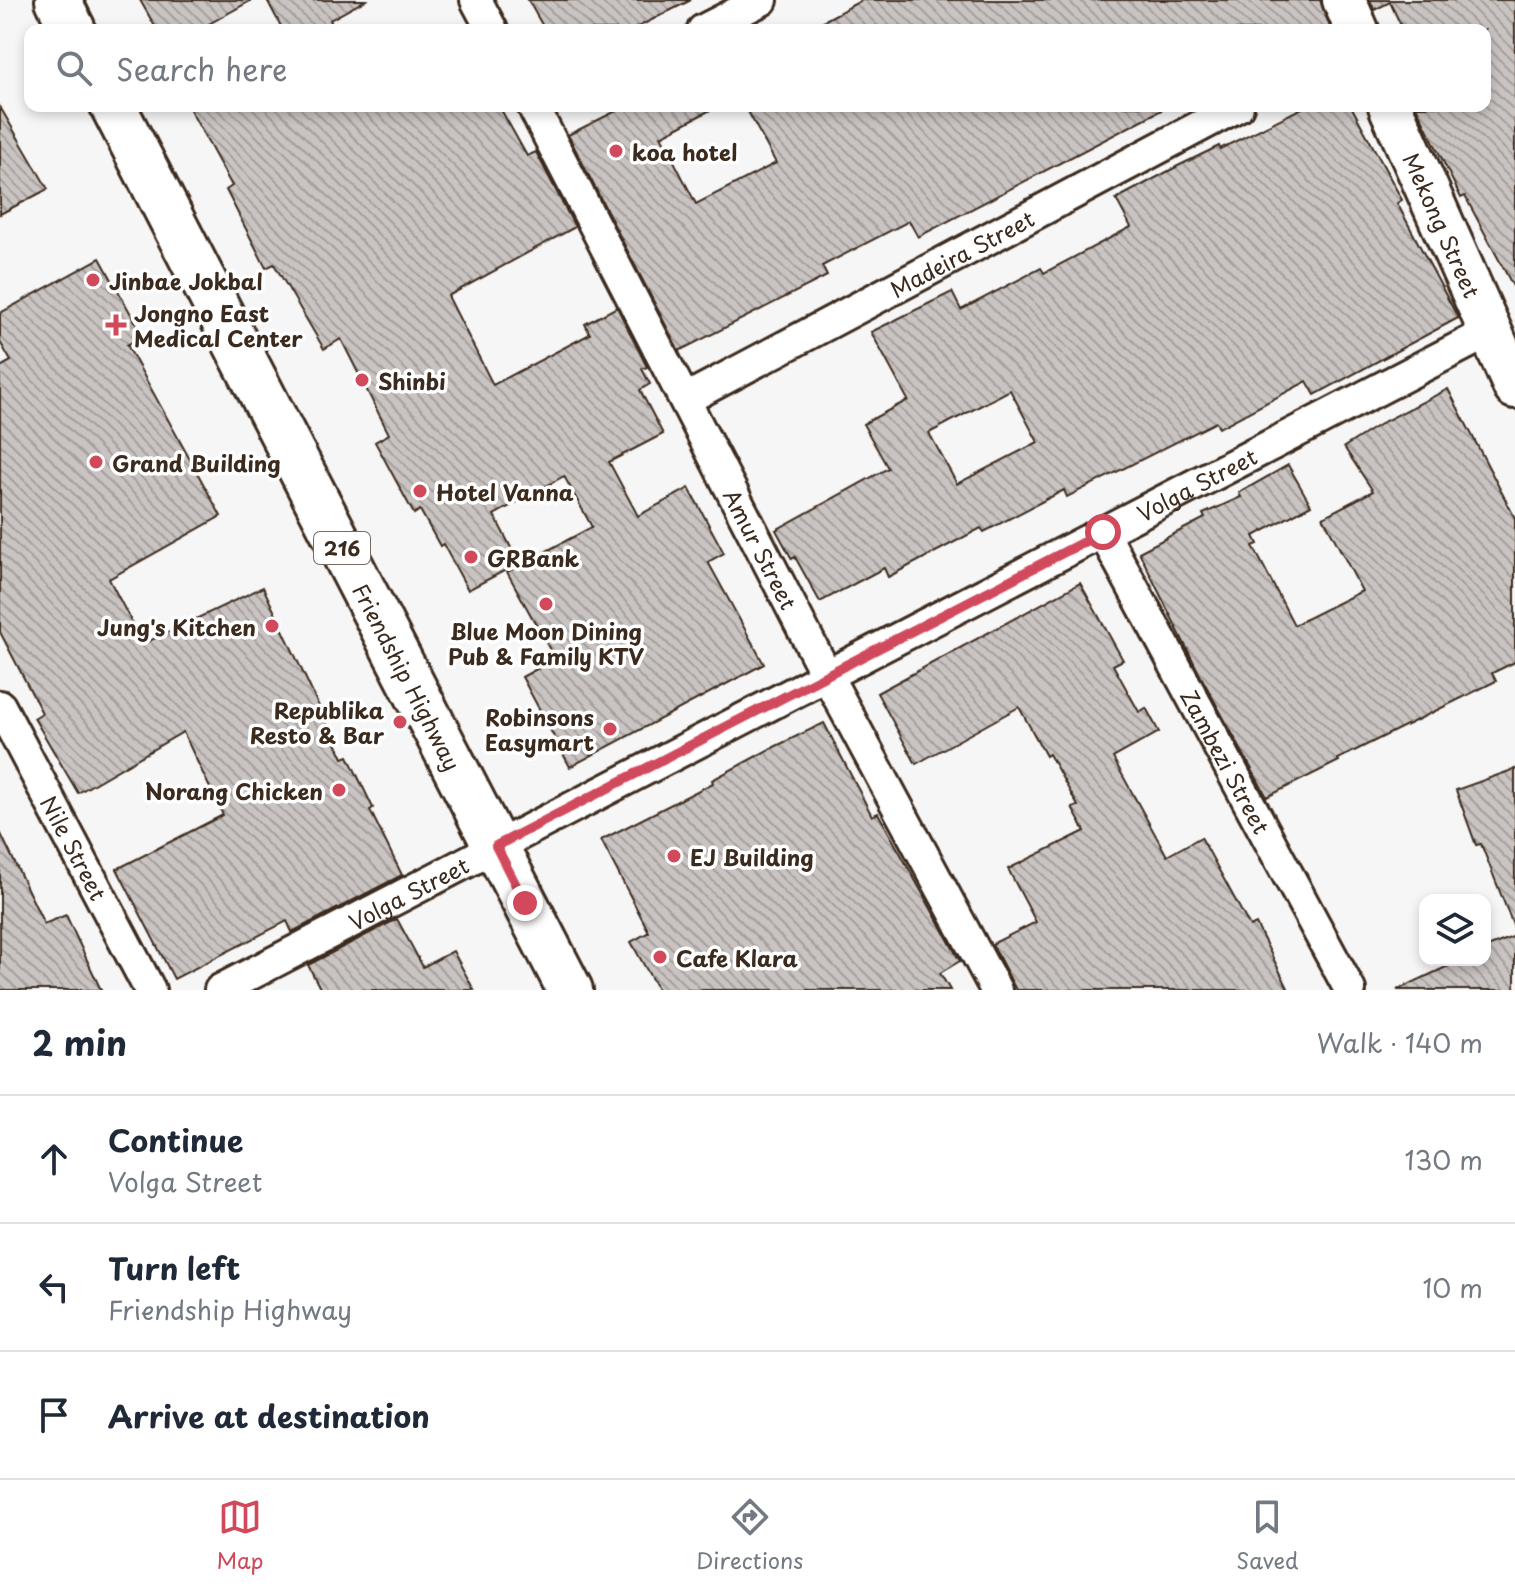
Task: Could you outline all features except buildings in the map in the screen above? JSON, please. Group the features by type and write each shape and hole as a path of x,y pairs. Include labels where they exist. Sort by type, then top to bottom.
{"main road":[{"path":"58,0 70,24"},
{"name":"Friendship Highway","path":"116,112 570,990"}],"street":[{"path":"476,0 489,24"},
{"path":"715,24 762,0"},
{"path":"1344,0 1354,24"},
{"name":"Amur Street","path":"542,112 826,674 996,990"},
{"name":"Madeira Street","path":"686,399 1227,112"},
{"name":"Mekong Street","path":"1393,112 1515,387"},
{"name":"Volga Street","path":"220,990 1491,331"},
{"name":"Zambezi Street","path":"1103,532 1350,990"},
{"name":"Nile Street","path":"0,706 150,990"}],"place":[{"name":"koa hotel","path":"616,151"},
{"name":"Jinbae Jokbal","path":"93,280"},
{"name":"Jongno East Medical Center","path":"116,325"},
{"name":"Shinbi","path":"362,380"},
{"name":"Grand Building","path":"96,462"},
{"name":"Hotel Vanna","path":"420,491"},
{"name":"GRBank","path":"471,557"},
{"name":"Blue Moon Dining Pub & Family KTV","path":"546,604"},
{"name":"Jung's Kitchen","path":"272,626"},
{"name":"Republika Resto & Bar","path":"400,722"},
{"name":"Robinsons Easymart","path":"610,729"},
{"name":"Norang Chicken","path":"339,790"},
{"name":"EJ Building","path":"674,856"},
{"name":"Cafe Klara","path":"660,957"}],"route":[{"path":"525,903 496,846 1103,532"}]}
